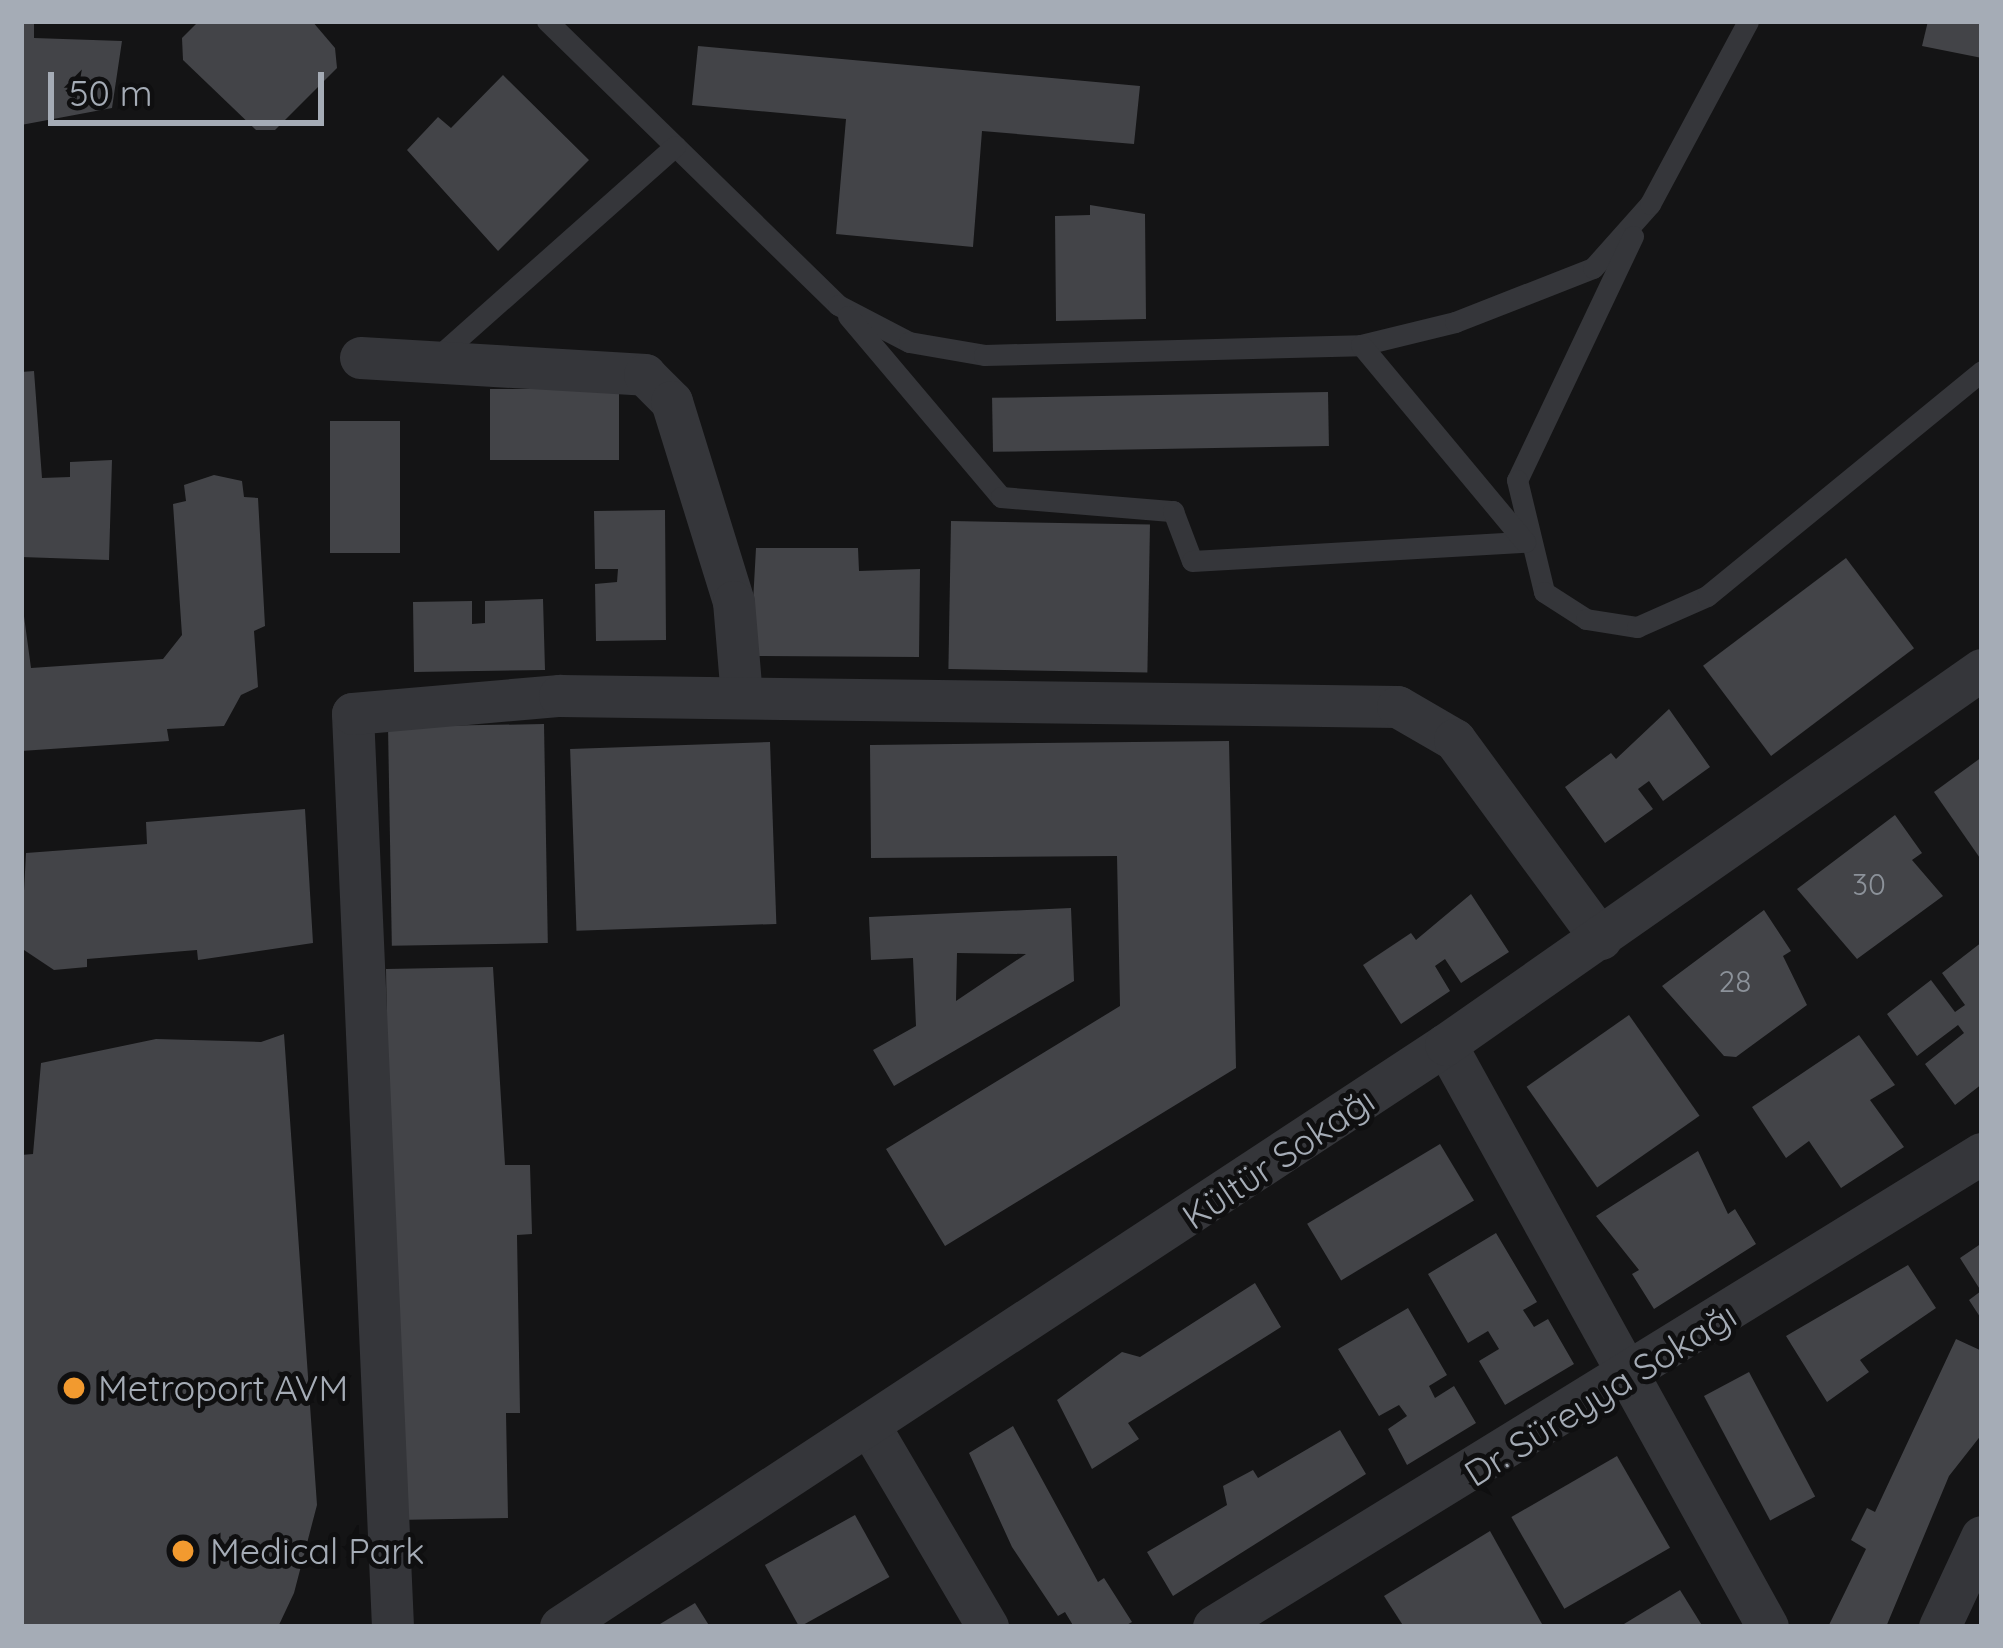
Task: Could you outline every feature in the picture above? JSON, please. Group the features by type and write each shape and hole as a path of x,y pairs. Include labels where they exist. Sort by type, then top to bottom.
{"street":[{"path":"361,358 645,375 673,402 734,602 742,698"},
{"name":"Kültür Sokağı","path":"561,1627 872,1430 1447,1045 1982,670"},
{"path":"393,1627 353,713 560,696 1398,707 1455,740 1600,939"},
{"path":"1447,1045 1768,1627"},
{"name":"Dr. Süreyya Sokağı","path":"1214,1627 1630,1377 1982,1154"},
{"path":"872,1430 988,1627"},
{"path":"1940,1627 1982,1537"}],"lane":[{"path":"547,21 838,304 1001,497 1173,511 1192,561 1525,542"},
{"path":"1748,21 1550,396 1517,480 1525,542 1544,592 1586,619 1636,627 1707,596 1982,371"},
{"path":"432,362 675,146"},
{"path":"838,304 909,342 984,355 1361,345 1455,322 1594,268 1650,204"},
{"path":"1361,345 1525,542"}],"building":[{"path":"21,21 34,21 34,38 122,41 112,108 21,125"},
{"path":"199,21 312,21 335,48 337,68 275,130 256,130 183,60 182,38"},
{"path":"1928,21 1982,21 1982,58 1922,46"},
{"path":"698,46 1140,86 1134,144 982,131 973,247 836,234 846,119 692,105"},
{"path":"503,75 589,160 498,251 407,150 438,117 451,128"},
{"path":"1090,205 1145,214 1146,319 1056,321 1055,216 1090,215"},
{"path":"34,371 42,478 70,477 70,462 112,460 109,560 21,557 21,372"},
{"path":"490,389 619,389 619,460 490,460"},
{"path":"1328,392 1329,446 993,452 992,398"},
{"path":"330,421 400,421 400,553 330,553"},
{"path":"214,475 242,481 244,497 258,498 265,626 254,631 258,687 241,695 224,726 167,729 169,741 21,751 21,594 31,668 163,659 182,635 173,504 186,501 184,485"},
{"path":"665,510 666,640 596,641 595,584 617,582 618,569 595,569 594,511"},
{"path":"951,521 1150,524 1147,672 948,669"},
{"path":"756,548 858,548 859,571 920,569 919,657 750,656"},
{"path":"1846,558 1914,648 1771,756 1703,666"},
{"path":"543,599 545,670 414,672 413,602 472,601 472,624 485,623 485,601"},
{"path":"1669,709 1710,767 1663,801 1649,781 1638,789 1653,809 1605,843 1565,787 1611,753 1616,759"},
{"path":"544,724 548,943 392,946 388,727"},
{"path":"1229,741 1236,1068 945,1246 886,1149 1120,1006 1117,856 871,858 870,745"},
{"path":"770,742 776,924 576,931 570,749"},
{"path":"1982,757 1982,861 1934,792"},
{"path":"305,809 313,943 198,960 197,950 87,959 87,967 54,970 21,948 26,853 147,844 146,822"},
{"path":"1895,815 1922,853 1912,860 1943,896 1857,959 1797,889"},
{"path":"1471,894 1509,952 1461,983 1445,959 1435,966 1450,991 1401,1024 1363,965 1411,933 1416,940"},
{"path":"1071,908 1074,981 894,1086 873,1050 916,1026 913,958 871,960 869,917","holes":["957,953 1026,954 956,1001"]},
{"path":"1764,910 1791,951 1783,956 1807,1005 1736,1057 1724,1056 1662,986"},
{"path":"1982,942 1982,1084 1955,1105 1925,1064 1964,1033 1958,1025 1917,1056 1887,1014 1931,980 1955,1012 1965,1005 1942,973"},
{"path":"493,967 505,1165 530,1165 532,1234 517,1235 520,1413 506,1413 508,1518 395,1520 386,969"},
{"path":"1629,1015 1700,1116 1597,1187 1527,1087"},
{"path":"284,1034 317,1505 294,1593 278,1627 21,1627 21,1155 33,1154 41,1063 156,1039 261,1042"},
{"path":"1859,1035 1895,1085 1870,1100 1904,1147 1841,1188 1809,1141 1786,1158 1752,1107"},
{"path":"1440,1144 1474,1201 1341,1280 1307,1224"},
{"path":"1698,1151 1728,1214 1735,1209 1756,1244 1654,1309 1632,1274 1639,1270 1596,1216"},
{"path":"1496,1233 1537,1302 1523,1310 1534,1327 1548,1319 1574,1364 1505,1405 1479,1361 1499,1349 1488,1331 1468,1343 1428,1274"},
{"path":"1982,1243 1982,1320 1969,1300 1981,1291 1960,1258"},
{"path":"1908,1265 1936,1308 1860,1360 1869,1372 1827,1402 1786,1336"},
{"path":"1255,1283 1281,1327 1128,1423 1139,1439 1092,1469 1057,1400 1122,1352 1140,1357"},
{"path":"1408,1308 1447,1375 1429,1386 1435,1398 1454,1386 1476,1423 1407,1465 1388,1429 1407,1416 1399,1405 1379,1416 1338,1349"},
{"path":"1956,1339 1982,1351 1982,1434 1949,1476 1886,1627 1828,1627 1866,1549 1851,1540 1867,1508 1875,1512"},
{"path":"1749,1372 1815,1496 1770,1520 1704,1396"},
{"path":"1013,1426 1098,1582 1104,1578 1132,1622 1123,1627 1074,1627 1065,1612 1058,1616 1012,1547 969,1453"},
{"path":"1340,1430 1366,1474 1173,1596 1147,1552 1227,1505 1223,1486 1253,1470 1258,1478"},
{"path":"1617,1456 1670,1548 1564,1609 1511,1517"},
{"path":"855,1515 889,1577 799,1627 765,1565"},
{"path":"1490,1531 1542,1624 1404,1627 1384,1596"},
{"path":"1680,1590 1703,1627 1619,1627"},
{"path":"695,1603 710,1627 655,1627"}],"place":[{"name":"Metroport AVM","path":"74,1388"},
{"name":"Medical Park","path":"183,1551"}]}
